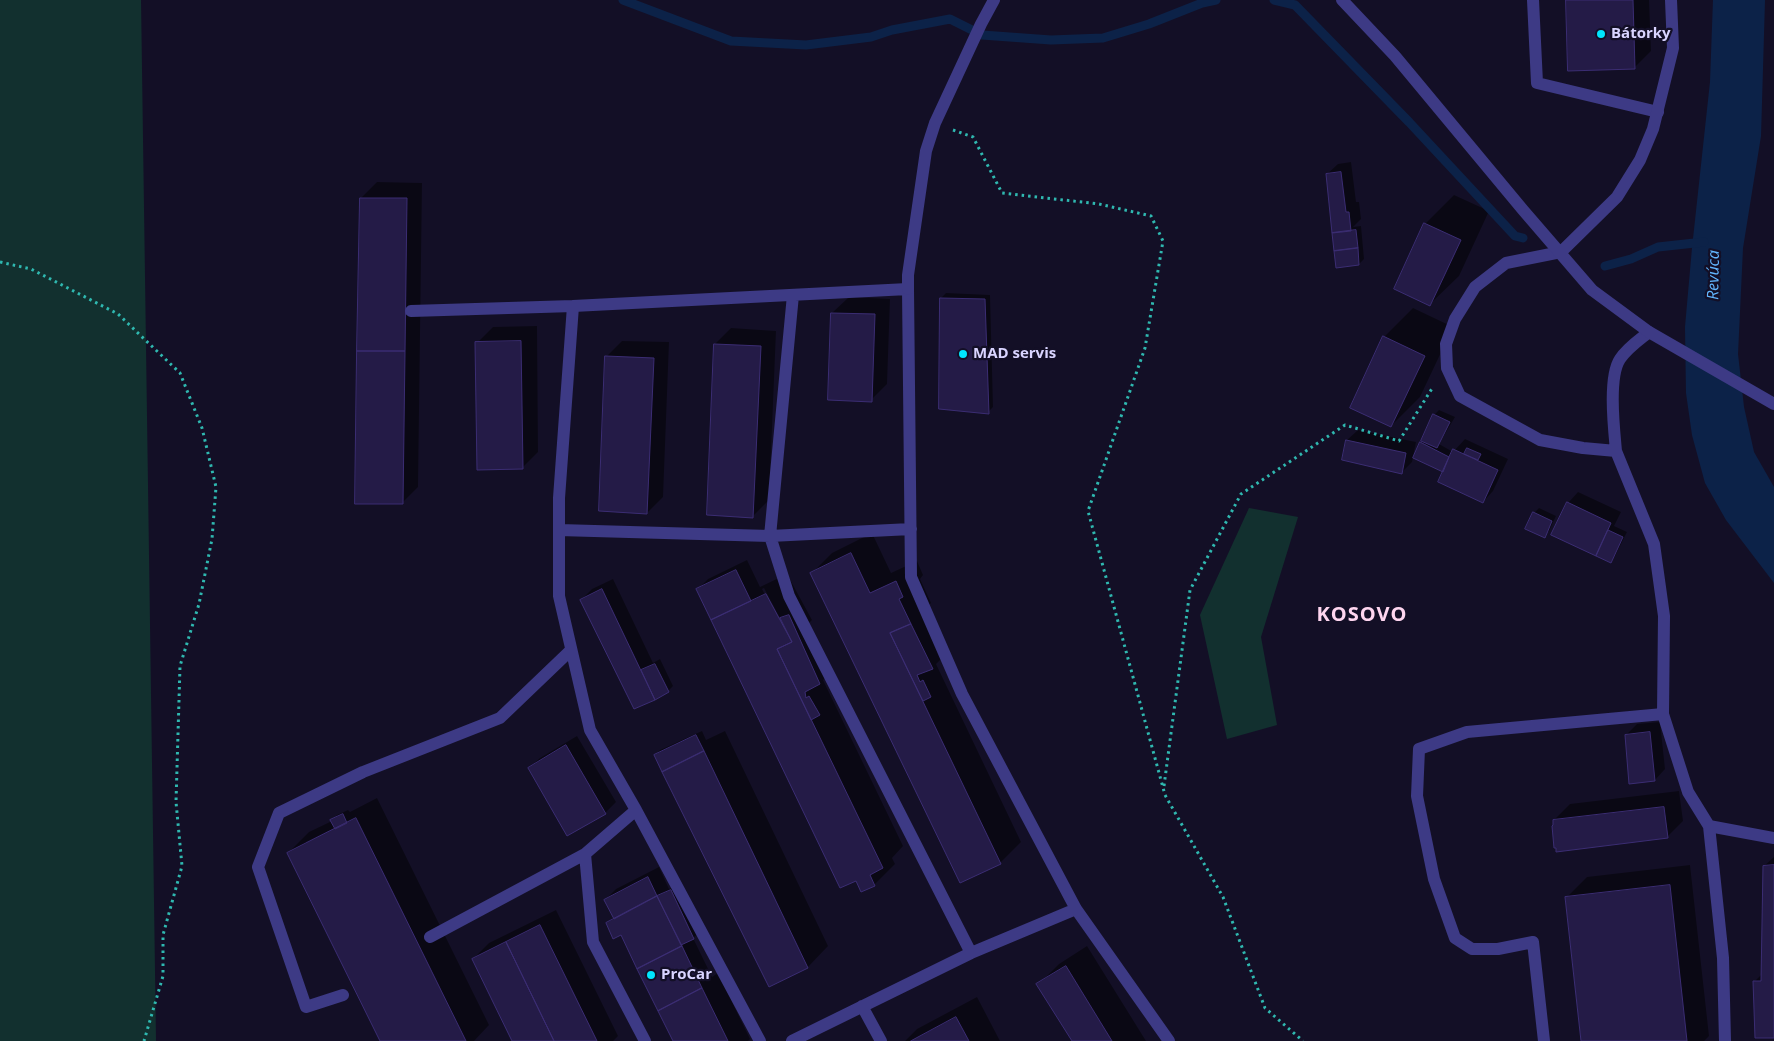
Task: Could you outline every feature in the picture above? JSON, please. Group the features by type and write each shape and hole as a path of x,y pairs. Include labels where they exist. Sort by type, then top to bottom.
{"street":[{"path":"994,0 935,122 926,151 908,275 911,577 962,694 1076,908 1169,1041"},
{"path":"1342,0 1395,56 1592,290 1648,332 1774,404"},
{"path":"1533,0 1537,83 1658,112"},
{"path":"1616,451 1583,448 1540,440 1460,396 1447,368 1446,344 1455,319 1475,287 1506,263 1560,252 1617,197 1640,160 1658,112 1673,48 1671,0"},
{"path":"411,312 908,289"},
{"path":"793,295 770,536 789,596 971,953"},
{"path":"573,306 559,498 559,596 590,730 636,810 760,1041"},
{"path":"1648,332 1620,359 1614,380 1612,408 1616,451 1654,544 1664,616 1663,714 1688,792 1709,826 1723,958 1725,1041"},
{"path":"559,530 770,536 911,529"},
{"path":"343,996 306,1007 258,867 279,813 363,772 500,718 572,650"},
{"path":"1544,1041 1533,942 1498,949 1472,948 1454,938 1434,880 1417,796 1419,749 1468,732 1663,714"},
{"path":"430,937 584,854 636,810"},
{"path":"1709,826 1774,838"},
{"path":"584,854 593,942 645,1041"},
{"path":"792,1041 971,953 1076,908"},
{"path":"862,1006 881,1041"}],"path":[{"path":"935,122 973,137 1002,193 1098,204 1151,216 1163,241 1145,348 1088,511 1165,795 1223,896 1265,1008 1302,1041"},
{"path":"0,262 31,268 118,314 180,373 202,428 216,487 212,539 198,604 180,666 176,802 182,866 163,935 163,976 144,1041"},
{"path":"1164,789 1190,590 1241,494 1345,425 1399,441 1436,382"}],"green space":[{"path":"0,0 141,0 156,1041 0,1041"},
{"path":"1249,508 1298,517 1261,637 1277,725 1227,739 1200,615"}],"water":[{"name":"Revúca","path":"1713,0 1765,0 1761,136 1743,248 1738,354 1744,407 1754,452 1774,487 1774,583 1726,520 1705,483 1692,435 1686,393 1685,327 1710,82"}],"building":[{"name":"Bátorky","path":"1566,0 1633,0 1635,69 1568,71"},
{"path":"1341,172 1346,212 1349,212 1351,231 1332,233 1326,174"},
{"path":"360,198 407,198 405,351 357,351"},
{"path":"1424,223 1461,240 1430,306 1394,289"},
{"path":"1356,230 1358,248 1334,251 1332,233"},
{"path":"1358,248 1359,265 1336,268 1334,251"},
{"name":"MAD servis","path":"940,298 985,299 989,414 939,409"},
{"path":"831,313 875,314 872,402 828,400"},
{"path":"1383,336 1425,356 1391,427 1350,408"},
{"path":"521,341 523,469 477,470 475,342"},
{"path":"714,344 761,346 753,518 707,515"},
{"path":"357,351 405,351 403,504 355,504"},
{"path":"605,356 654,358 647,514 599,511"},
{"path":"1433,414 1450,422 1437,448 1421,441"},
{"path":"1346,440 1406,453 1402,474 1342,460"},
{"path":"1420,442 1449,457 1443,472 1413,458"},
{"path":"1467,448 1481,454 1478,460 1464,454"},
{"path":"1453,449 1498,470 1483,503 1438,482"},
{"path":"1567,502 1611,523 1596,556 1551,535"},
{"path":"1533,512 1552,521 1545,538 1525,529"},
{"path":"1608,530 1623,537 1611,563 1596,556"},
{"path":"851,553 870,593 896,581 903,597 899,599 911,624 890,633 1001,864 960,883 810,573"},
{"path":"736,570 751,601 711,620 696,589"},
{"path":"602,589 655,700 634,709 580,600"},
{"path":"766,594 792,642 777,649 883,868 870,875 875,886 861,892 856,881 840,888 711,620"},
{"path":"789,615 820,684 805,692 806,698 809,696 820,715 811,720 777,649 792,642 780,618"},
{"path":"911,624 933,669 917,675 920,682 923,680 931,697 923,701 890,633"},
{"path":"655,664 669,692 655,700 641,670"},
{"path":"1650,732 1655,781 1629,784 1625,735"},
{"path":"696,735 704,751 662,772 654,755"},
{"path":"566,745 606,814 567,836 528,768"},
{"path":"704,751 808,968 769,987 662,772"},
{"path":"1664,807 1668,838 1556,852 1556,848 1554,848 1553,820"},
{"path":"343,814 347,823 335,829 330,820"},
{"path":"356,818 466,1041 380,1041 287,853"},
{"path":"1774,865 1774,1038 1755,1038 1753,981 1761,981 1763,866"},
{"path":"648,877 657,896 614,919 604,900"},
{"path":"1670,885 1687,1041 1581,1041 1565,897"},
{"path":"671,890 694,939 681,945 657,896"},
{"path":"657,896 682,946 637,969 621,935 613,939 606,923"},
{"path":"540,925 597,1041 554,1041 506,942"},
{"path":"506,942 554,1041 512,1041 472,959"},
{"path":"682,946 702,988 658,1011 637,969"},
{"path":"1066,966 1112,1041 1072,1041 1036,984"},
{"path":"702,988 728,1041 673,1041 658,1011"},
{"path":"956,1017 969,1041 911,1041"}],"waterway":[{"path":"623,0 731,41 806,45 871,37 892,30 950,19 982,35 1051,40 1103,38 1149,24 1202,3 1216,0"},
{"path":"1274,0 1295,5 1409,122 1515,236 1523,238"},
{"path":"1605,266 1631,259 1658,247 1704,242"}],"place":[{"name":"Bátorky","path":"1601,34"},
{"name":"MAD servis","path":"963,354"},
{"name":"ProCar","path":"651,975"}],"district":[{"name":"KOSOVO","path":"1362,615"}]}
